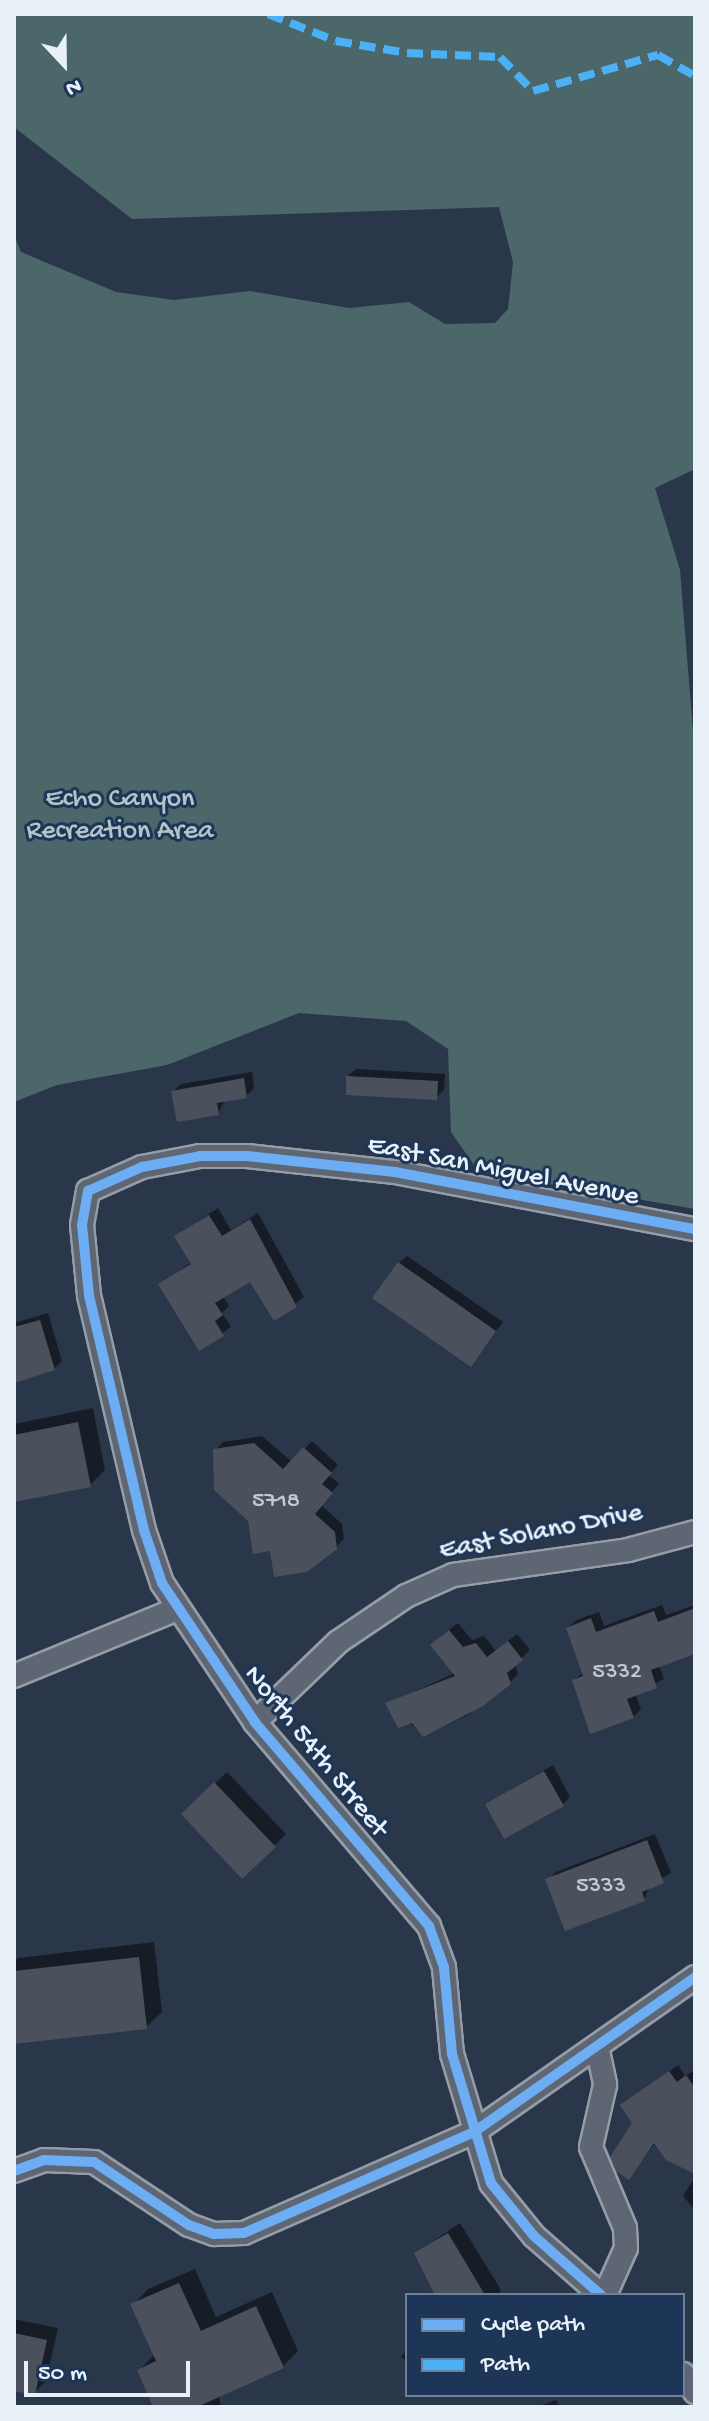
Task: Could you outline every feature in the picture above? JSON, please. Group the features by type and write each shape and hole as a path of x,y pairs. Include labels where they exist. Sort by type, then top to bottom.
{"street":[{"name":"East San Miguel Avenue","path":"88,1191 142,1167 200,1156 247,1156 395,1172 686,1229"},
{"name":"North 54th Street","path":"88,1191 82,1225 89,1295 144,1530 175,1610 255,1722 429,1926 444,1967 452,2054 474,2132 504,2206 601,2293"},
{"name":"East Solano Drive","path":"255,1722 338,1642 429,1585 453,1575 628,1550 695,1532"},
{"path":"14,1676 175,1610"},
{"path":"14,2171 44,2160 94,2162 189,2225 214,2234 244,2233 474,2132 695,1977"},
{"path":"597,2046 605,2085 591,2147 625,2228 626,2248 604,2293"}],"green space":[{"name":"Echo Canyon Recreation Area","path":"14,14 695,14 695,469 655,488 680,570 695,756 695,1209 479,1172 451,1132 448,1049 406,1021 299,1013 167,1065 57,1085 14,1102 14,235 21,252 116,292 174,300 250,291 349,308 409,302 445,324 495,323 508,309 513,262 499,207 132,219 14,127"}],"building":[{"path":"346,1076 438,1081 437,1100 346,1095"},
{"path":"244,1078 247,1098 217,1103 219,1115 177,1122 171,1091"},
{"path":"209,1215 222,1236 250,1219 297,1307 274,1321 250,1282 215,1303 223,1315 215,1321 224,1336 199,1351 158,1284 191,1264 174,1236"},
{"path":"398,1262 496,1331 471,1367 372,1298"},
{"path":"40,1320 55,1370 14,1383 14,1327"},
{"path":"78,1422 91,1487 14,1502 14,1435"},
{"path":"254,1443 283,1469 303,1447 332,1473 322,1484 333,1493 315,1514 335,1532 337,1549 307,1572 274,1577 270,1551 253,1554 248,1521 214,1490 213,1449"},
{"path":"695,1608 695,1654 651,1670 657,1688 627,1699 634,1718 590,1734 572,1680 583,1676 566,1628 591,1618 596,1632 654,1611 658,1622"},
{"path":"449,1630 463,1647 476,1643 487,1657 508,1641 523,1660 507,1673 511,1684 483,1706 423,1737 412,1723 398,1728 385,1703 455,1676 430,1645"},
{"path":"544,1771 564,1806 504,1839 485,1804"},
{"path":"214,1782 276,1847 242,1879 181,1814"},
{"path":"647,1840 664,1883 642,1892 645,1901 565,1931 545,1879"},
{"path":"139,1957 147,2029 14,2044 14,1971"},
{"path":"669,2071 677,2082 686,2075 695,2088 695,2174 666,2160 654,2143 629,2180 617,2172 610,2157 632,2123 620,2105"},
{"path":"448,2233 484,2293 434,2293 414,2253"},
{"path":"179,2283 201,2331 256,2306 284,2368 197,2407 153,2407 137,2370 156,2361 130,2304"},
{"path":"14,2333 47,2340 35,2395 14,2391"}],"marked path":[{"path":"268,14 336,41 407,53 500,57 533,91 658,55 695,76"}],"cycle path":[{"path":"599,2293 534,2236 491,2183 452,2054 444,1967 429,1926 255,1722 162,1583 144,1530 89,1295 82,1225 88,1191 142,1167 200,1156 247,1156 395,1172 695,1229"},
{"path":"14,2171 44,2160 94,2162 189,2225 214,2234 244,2233 474,2132 695,1977"}]}
